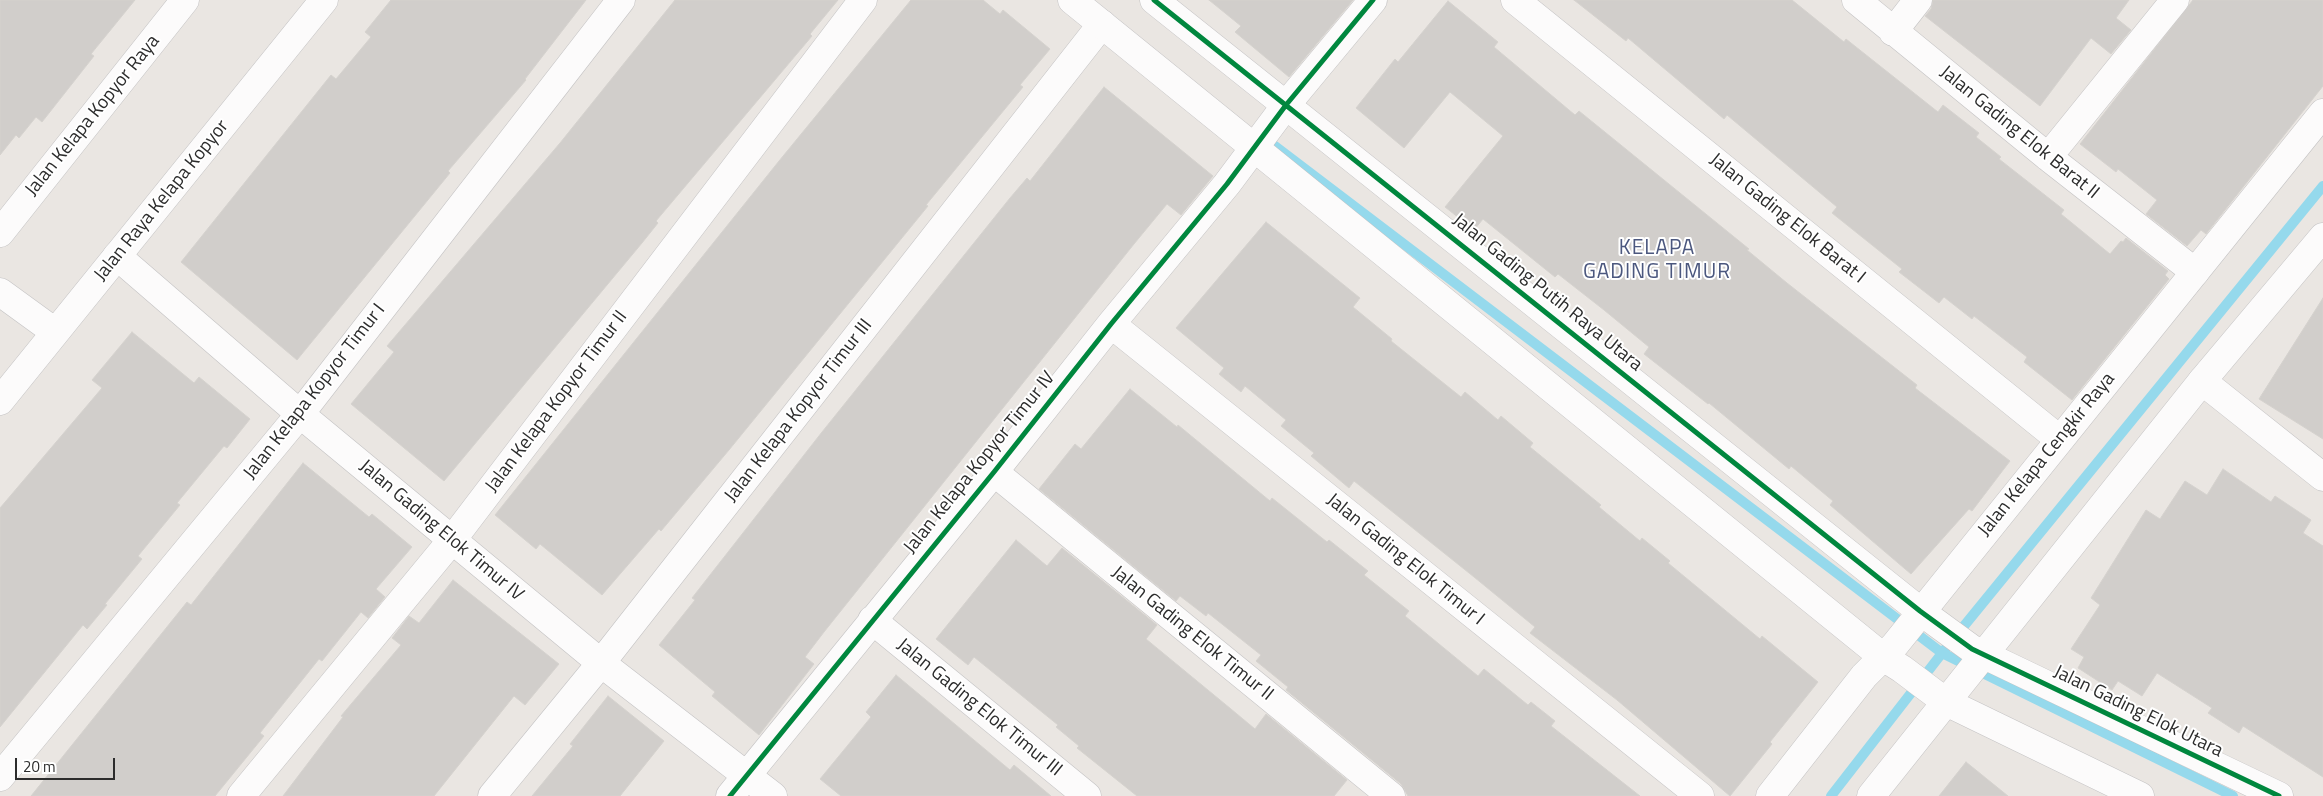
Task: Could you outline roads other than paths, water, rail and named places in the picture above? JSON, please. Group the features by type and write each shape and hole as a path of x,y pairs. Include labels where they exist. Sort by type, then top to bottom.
{"street":[{"name":"Jalan Kelapa Kopyor Raya","path":"0,233 185,0"},
{"name":"Jalan Raya Kelapa Kopyor","path":"0,401 53,331 118,256 324,0"},
{"name":"Jalan Kelapa Kopyor Timur I","path":"0,778 300,414 620,0"},
{"name":"Jalan Kelapa Kopyor Timur II","path":"241,796 452,540 863,0"},
{"path":"1072,0 1257,145 1946,698 2140,796"},
{"name":"Jalan Gading Putih Raya Utara","path":"1154,0 1284,108 1926,617 1980,654"},
{"name":"Jalan Kelapa Kopyor Timur IV","path":"730,796 994,472 1111,324 1257,145 1284,108 1374,0"},
{"name":"Jalan Gading Elok Barat I","path":"1515,0 2059,439"},
{"name":"Jalan Gading Elok Barat II","path":"1856,0 2048,157 2189,268"},
{"path":"1893,32 1918,0"},
{"path":"2048,157 2175,0"},
{"name":"Jalan Kelapa Kopyor Timur III","path":"492,796 601,663 1102,24"},
{"name":"Jalan Kelapa Cengkir Raya","path":"1770,796 1864,676 1893,657 1926,617 2189,268 2323,113"},
{"path":"1871,796 1980,654 2202,381 2323,237"},
{"name":"Jalan Gading Elok Timur IV","path":"118,256 300,414 601,663 774,796"},
{"path":"0,292 53,331"},
{"name":"Jalan Gading Elok Timur I","path":"1111,324 1700,796"},
{"path":"2202,381 2323,477"},
{"name":"Jalan Gading Elok Timur II","path":"994,472 1390,796"},
{"name":"Jalan Gading Elok Timur III","path":"872,620 1087,796"},
{"name":"Jalan Gading Elok Utara","path":"1980,654 2279,796"}],"waterway":[{"path":"1263,137 1942,653 2233,796"},
{"path":"1955,637 2323,186"},
{"path":"1831,796 1946,648"}],"district":[{"name":"KELAPA GADING TIMUR","path":"1657,261"}]}
